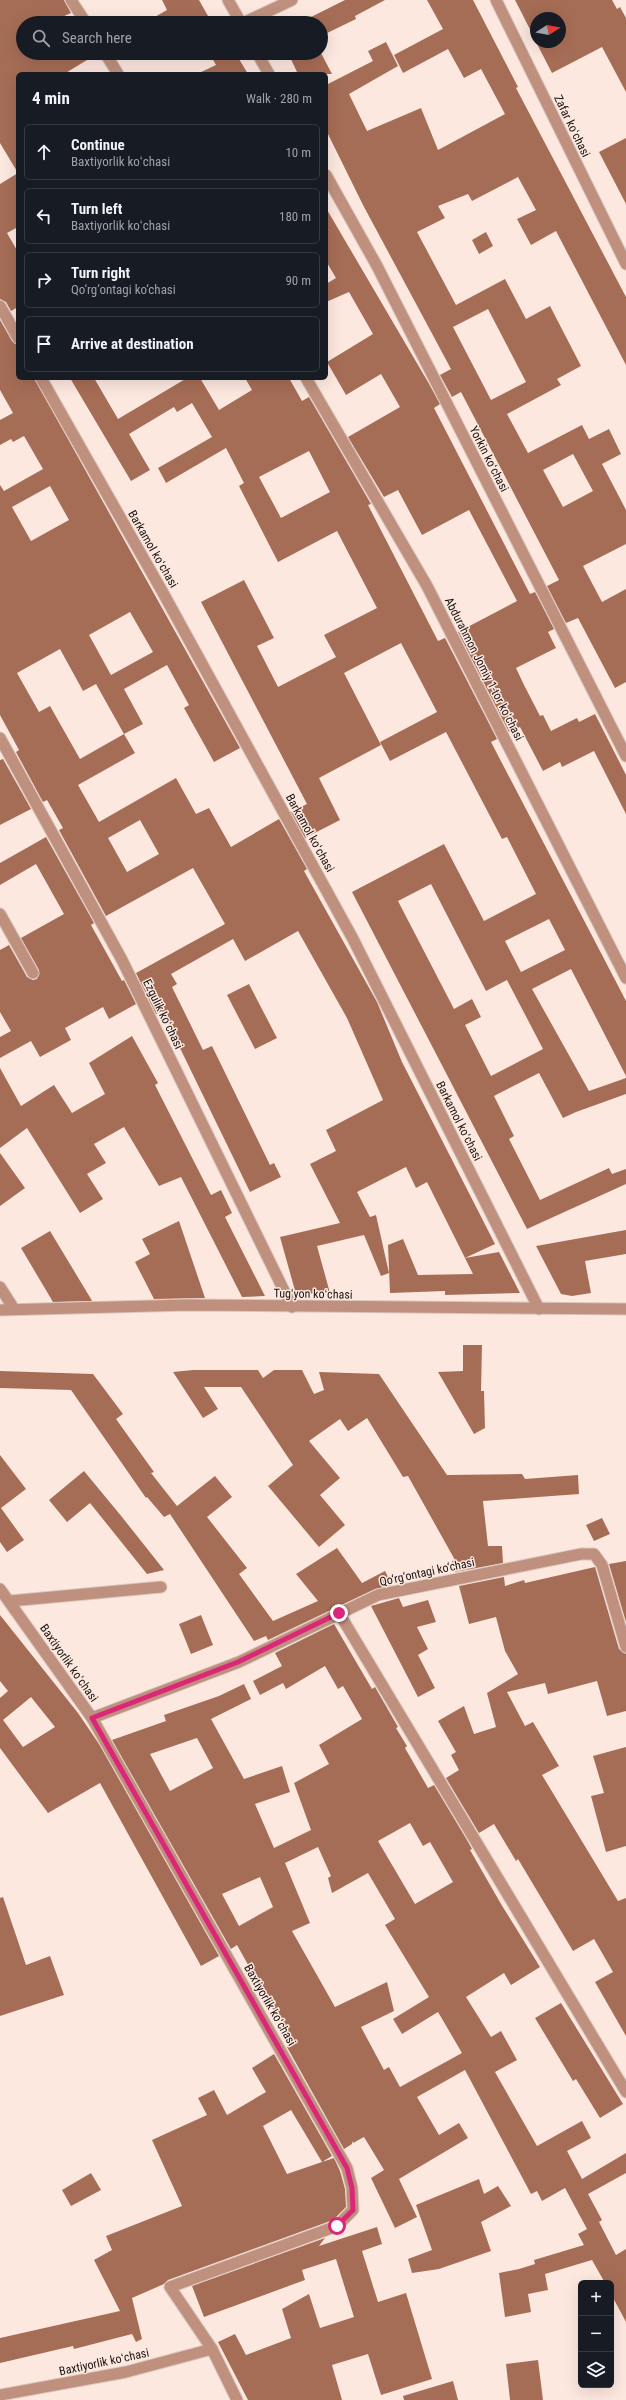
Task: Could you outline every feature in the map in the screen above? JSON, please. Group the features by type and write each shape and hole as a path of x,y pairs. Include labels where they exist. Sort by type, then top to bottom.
{"street":[{"path":"71,0 81,16"},
{"path":"228,0 238,16"},
{"path":"257,16 292,0"},
{"name":"Zafar koʻchasi","path":"496,0 626,264"},
{"path":"109,60 117,72"},
{"path":"262,60 268,72"},
{"name":"Yorkin koʻchasi","path":"328,179 377,266 626,756"},
{"path":"0,306 16,334"},
{"name":"Barkamol koʻchasi","path":"42,380 162,591 353,939 540,1309"},
{"name":"Abdurahmon Jomiy 1-tor koʻchasi","path":"307,380 427,586 626,978"},
{"name":"Ezgulik koʻchasi","path":"0,738 122,960 292,1307"},
{"path":"0,914 33,973"},
{"path":"0,1287 14,1309"},
{"name":"Tugʻyon koʻchasi","path":"0,1310 188,1305 626,1309"},
{"name":"Qo‘rg‘ontagi ko‘chasi","path":"92,1718 238,1662 378,1595 581,1554 594,1554 602,1565 626,1647"},
{"path":"10,1601 161,1587"},
{"name":"Baxtiyorlik koʻchasi","path":"0,1589 92,1718 347,2168 352,2188 353,2210 337,2226 170,2287 212,2349 237,2400"},
{"path":"339,1613 626,2092"},
{"name":"Baxtiyorlik koʻchasi","path":"0,2395 126,2372 212,2349"}],"building":[{"path":"0,0 64,0 71,13 64,16 16,16 16,60 87,60 67,72 16,72 16,170 0,143"},
{"path":"162,0 199,0 208,16 156,16 167,10"},
{"path":"345,0 385,0 355,16 356,19 328,33 328,16 313,16"},
{"path":"427,0 473,0 518,87 516,88 626,297 626,365 556,231 531,245 517,219 536,210 518,177 472,201 468,194 438,206 445,218 417,232 456,305 505,279 526,319 550,306 581,366 557,379 561,385 507,414 528,453 582,425 589,439 609,429 621,454 602,464 626,510 626,544 583,566 602,602 626,589 626,682 615,688 578,618 566,623 547,586 559,580 461,392 452,397 440,375 451,369 363,205 328,134 328,84 373,61 368,51 386,42 398,66 349,94 367,131 421,108 438,150 505,114 481,69 464,78 448,49 403,73 394,55 443,29","holes":["488,309 526,382 491,400 453,327","573,454 593,491 563,507 543,470"]},
{"path":"515,0 612,0 617,9 620,7 626,18 626,92 602,47 552,73 539,48 566,48 566,12 530,12 530,29"},
{"path":"213,60 240,60 247,72 201,72 216,65"},
{"path":"291,60 325,60 332,74 328,74 328,72 297,72"},
{"path":"626,138 626,204 599,152"},
{"path":"16,174 16,228 7,233 16,249 16,308 11,311 6,302 0,299 0,184"},
{"path":"328,211 440,404 434,408 530,594 535,592 554,629 548,632 556,648 516,668 524,685 540,716 543,715 551,731 577,718 579,722 595,714 626,775 626,814 594,751 562,767 560,762 543,771 520,727 509,732 458,632 517,601 469,510 422,535 398,490 384,497 348,437 400,407 381,374 346,395 328,364 328,361 373,334 349,292 328,301 328,283 336,278 328,264"},
{"path":"486,232 493,246 479,254 472,240"},
{"path":"0,320 12,341 16,344 16,380 35,380 240,748 214,762 184,708 189,705 167,665 124,689 143,724 124,734 135,753 78,785 99,822 176,778 196,814 209,808 231,847 279,819 307,869 304,871 377,1002 402,1062 495,1244 465,1258 427,1182 416,1188 406,1167 357,1192 370,1217 376,1215 389,1273 381,1276 364,1235 317,1246 330,1293 296,1294 280,1237 340,1223 310,1164 336,1151 326,1130 383,1100 347,1018 298,931 245,961 233,939 171,974 177,984 172,987 203,1050 212,1046 270,1165 274,1163 281,1177 250,1192 162,1011 156,1014 136,973 225,924 193,868 106,916 59,830 63,828 47,800 43,802 16,752 19,750 0,715 0,485 4,491 43,469 24,436 13,442 11,439 0,445 0,420 13,413 0,390","holes":["50,486 69,520 31,541 12,507","130,612 153,652 111,675 89,635","60,649 83,691 96,684 124,734 80,759 50,706 39,712 17,673","140,820 159,854 127,872 108,838"]},
{"path":"71,380 95,380 118,419 184,380 201,380 219,410 252,390 246,380 290,380 302,401 309,397 371,504 368,505 438,641 445,638 497,739 491,742 626,1001 626,1076 571,969 532,989 589,1091 626,1078 626,1094 563,1118 539,1073 494,1096 514,1136 509,1139 540,1200 609,1168 612,1174 626,1169 626,1184 527,1229 352,892 444,844 484,921 536,894 507,837 502,839 446,732 390,761 380,742 437,712 401,643 344,673 381,745 319,778 340,820 305,838 291,812 307,804 201,602 244,580 274,638 257,646 278,687 336,657 324,635 377,608 337,531 278,562 239,486 244,483 226,448 166,483 158,468 212,437 192,403 177,412 174,407 129,434 150,470 131,481","holes":["309,451 330,492 281,518 259,477","431,884 486,991 507,980 543,1049 491,1076 465,1025 481,1017 472,999 454,1009 398,901","549,919 565,950 521,972 505,941"]},
{"path":"3,759 31,809 0,825 0,760"},
{"path":"46,837 94,923 91,925 122,981 124,980 136,1004 109,1019 103,1007 65,1028 71,1040 40,1057 31,1041 0,1058 0,1037 11,1031 0,1012 0,950 9,945 27,977 33,980 37,979 39,970 21,938 64,914 36,864 0,885 0,863"},
{"path":"249,984 277,1038 255,1049 227,995"},
{"path":"132,1036 158,1083 155,1085 211,1195 221,1190 232,1213 225,1217 265,1296 242,1297 181,1177 159,1186 124,1127 94,1144 106,1163 87,1174 103,1199 80,1213 27,1128 0,1148 0,1068 21,1106 54,1085 72,1113 105,1094 89,1063"},
{"path":"0,1153 25,1188 0,1206"},
{"path":"179,1221 205,1298 154,1299 135,1262 150,1254 142,1239"},
{"path":"626,1230 626,1254 585,1261 591,1293 572,1296 561,1294 536,1246"},
{"path":"50,1231 92,1301 53,1302 21,1248"},
{"path":"403,1239 418,1275 473,1274 465,1258 499,1252 520,1293 445,1295 445,1291 390,1293 388,1245"},
{"path":"463,1345 482,1345 481,1391 484,1391 485,1428 474,1434 438,1372 463,1371"},
{"path":"193,1370 258,1370 263,1378 274,1370 302,1370 314,1394 324,1390 319,1372 379,1374 447,1475 522,1474 525,1479 578,1475 579,1494 483,1501 488,1546 502,1546 503,1563 455,1572 452,1561 455,1560 408,1476 403,1477 367,1418 348,1431 340,1419 309,1441 340,1478 320,1495 345,1525 319,1547 268,1486 293,1465 241,1387 204,1387 218,1409 203,1418 173,1372"},
{"path":"0,1371 93,1374 123,1414 116,1419 154,1472 151,1473 177,1506 215,1476 232,1497 207,1517 247,1568 239,1574 273,1621 318,1601 296,1574 337,1548 362,1583 385,1571 392,1585 375,1589 268,1640 266,1636 254,1641 170,1514 164,1517 147,1497 146,1498 71,1390 0,1388"},
{"path":"0,1455 26,1489 1,1508 24,1540 7,1552 0,1542"},
{"path":"84,1471 164,1570 147,1574 90,1503 67,1522 49,1500"},
{"path":"602,1518 610,1534 594,1541 586,1525"},
{"path":"626,1561 626,1622 609,1564"},
{"path":"595,1567 619,1649 626,1654 626,1711 607,1716 597,1681 548,1694 545,1683 507,1692 525,1726 533,1722 559,1766 542,1775 618,1901 626,1898 626,2036 595,1982 613,1972 594,1939 573,1951 518,1859 516,1861 494,1824 479,1833 446,1778 459,1770 451,1755 456,1752 438,1721 464,1706 474,1734 496,1727 487,1693 518,1674 505,1651 496,1617 469,1624 459,1586 504,1577 505,1586 524,1580 525,1583"},
{"path":"399,1598 403,1607 428,1600 436,1622 417,1627 428,1649 418,1655 435,1688 418,1697 371,1606"},
{"path":"0,1615 78,1713 99,1744 219,1956 201,1966 100,1783 48,1813 0,1748 0,1698 8,1691 0,1681","holes":["31,1697 55,1727 23,1747 3,1720"]},
{"path":"201,1615 213,1645 191,1654 179,1624"},
{"path":"334,1624 372,1689 375,1687 386,1706 398,1727 396,1728 407,1746 405,1748 428,1788 434,1785 467,1840 472,1849 470,1850 501,1904 540,1967 511,1985 504,1973 466,1997 491,2037 501,2031 517,2060 495,2072 537,2146 582,2121 591,2138 567,2151 582,2179 626,2153 626,2173 588,2194 602,2220 599,2222 616,2255 626,2249 626,2322 614,2300 614,2280 603,2280 592,2260 545,2274 548,2290 528,2294 531,2312 505,2317 499,2273 535,2264 534,2260 584,2245 578,2234 587,2229 565,2188 542,2201 537,2191 531,2194 465,2070 417,2097 439,2135 459,2123 468,2138 399,2179 417,2217 395,2228 371,2178 384,2170 364,2137 353,2143 352,2141 352,2144 344,2149 287,2047 294,2043 277,2011 275,2013 237,1945 231,1949 112,1740 166,1721 164,1715 219,1696 244,1684 251,1699 211,1719 244,1779 282,1766 290,1792 255,1804 274,1848 311,1830 294,1783 329,1764 319,1745 362,1719 343,1686 338,1689 325,1666 286,1689 283,1683 260,1695 253,1681 282,1666 275,1653","holes":["197,1738 213,1768 170,1791 150,1754","410,1823 423,1846 430,1842 453,1882 415,1904 378,1841","318,1847 331,1876 328,1878 332,1893 368,1873 395,1919 385,1925 429,1997 393,2019 402,2034 438,2012 462,2053 400,2087 389,2067 384,2070 361,2027 394,2011 387,1982 335,2007 292,1931 310,1923 285,1863","260,1877 273,1907 239,1926 222,1894"]},
{"path":"626,1747 626,1846 606,1852 591,1796 604,1793 593,1756"},
{"path":"3,1897 26,1965 50,1956 64,1995 0,2016 0,1898"},
{"path":"561,2003 623,2104 600,2118 576,2079 573,2081 535,2018"},
{"path":"274,2054 332,2156 322,2162 334,2158 340,2171 345,2189 346,2207 333,2220 168,2280 164,2284 132,2298 142,2339 136,2342 132,2334 74,2349 73,2346 0,2363 0,2338 120,2311 94,2260 112,2250 106,2236 182,2206 152,2140 207,2115 198,2098 214,2090 227,2115 266,2092 252,2068","holes":["291,2110 322,2162 287,2174 263,2126"]},
{"path":"91,2173 101,2190 71,2206 62,2190"},
{"path":"479,2179 484,2194 498,2186 511,2206 481,2222 491,2251 439,2269 412,2273 408,2259 432,2250 416,2205"},
{"path":"377,2227 382,2244 362,2251 378,2302 406,2293 432,2379 381,2395 368,2354 332,2365 342,2400 248,2400 218,2342 235,2334 246,2355 291,2338 282,2309 309,2294 320,2328 354,2317 336,2259 302,2270 305,2280 204,2317 192,2286 325,2238 319,2246"},
{"path":"538,2360 543,2400 510,2400 506,2364"},
{"path":"453,2381 458,2400 404,2400 403,2396"}],"route":[{"path":"337,2226 353,2210 352,2188 347,2168 92,1718 238,1662 339,1613"}]}
